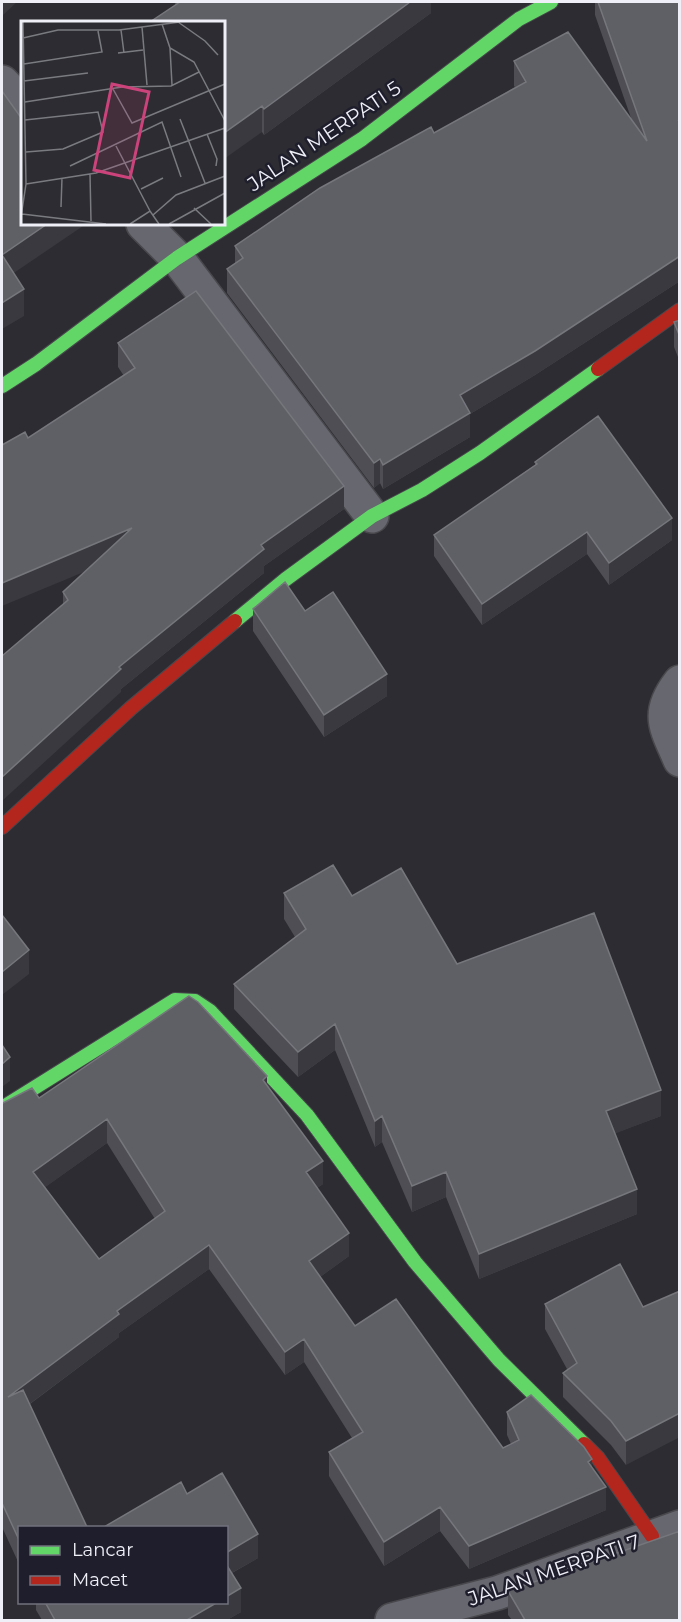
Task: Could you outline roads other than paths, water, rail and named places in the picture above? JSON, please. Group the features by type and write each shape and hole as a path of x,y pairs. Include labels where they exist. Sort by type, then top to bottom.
{"street":[{"name":"JALAN MERPATI 5","path":"2,386 36,364 177,258 362,139 519,19 551,2"},
{"path":"2,82 21,102"},
{"path":"143,225 177,258 372,516"},
{"path":"2,827 131,708 286,579 372,516 422,490 480,453 680,310"},
{"path":"680,682 666,700 665,724 680,760"},
{"path":"2,1108 175,1000 195,1001 210,1011 307,1115 415,1262 484,1342 598,1458 666,1532"},
{"name":"JALAN MERPATI 7","path":"392,1620 497,1593 666,1532"}]}
